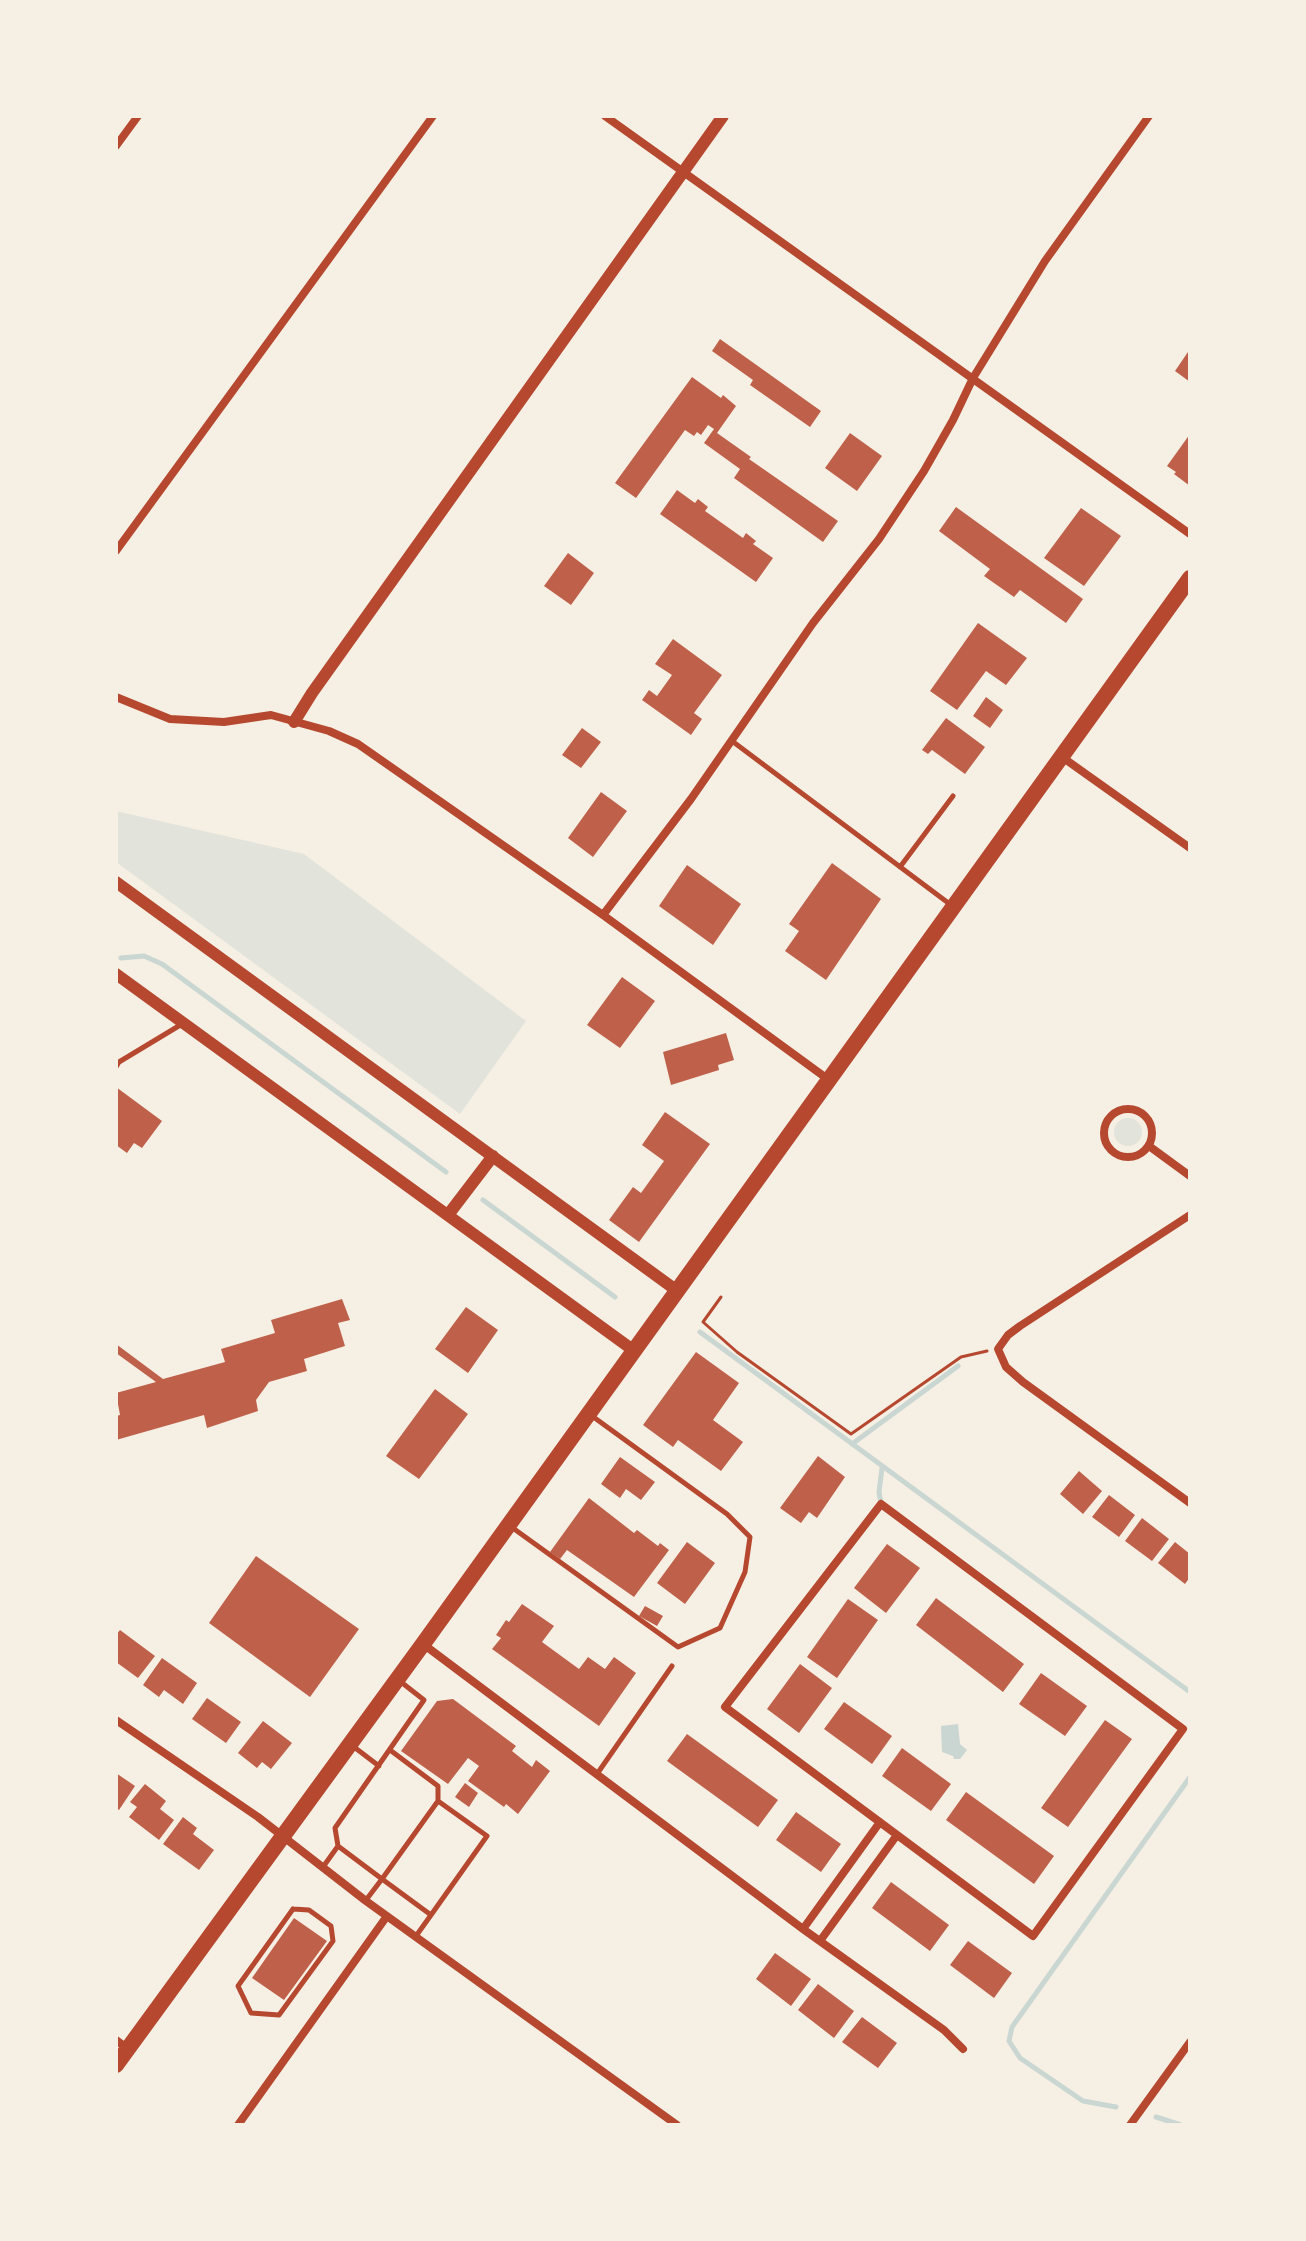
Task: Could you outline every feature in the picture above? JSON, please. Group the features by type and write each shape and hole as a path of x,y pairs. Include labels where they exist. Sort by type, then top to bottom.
{"main road":[{"path":"116,2065 122,2044 281,1837 423,1644 1190,578"}],"street":[{"path":"116,146 138,116"},
{"path":"116,551 433,116"},
{"path":"605,116 1190,534"},
{"path":"294,722 723,116"},
{"path":"603,915 691,799 813,623 879,539 931,458 973,378 1045,261 1149,116"},
{"path":"116,697 170,719 224,722 271,715 329,731 358,744 603,915 829,1080"},
{"path":"1062,757 1190,848"},
{"path":"116,882 676,1290"},
{"path":"116,974 633,1350"},
{"path":"1127,1108 1139,1110 1151,1125 1149,1146 1135,1156 1114,1153 1104,1138 1109,1117 1115,1111 1127,1108"},
{"path":"1149,1146 1190,1176"},
{"path":"448,1215 493,1156"},
{"path":"1190,1215 1020,1326 1008,1335 998,1349 1006,1367 1023,1382 1190,1503"},
{"path":"881,1504 1183,1729 1033,1936 880,1822 725,1707 881,1504"},
{"path":"423,1644 803,1929 944,2030 963,2049"},
{"path":"116,1720 258,1817 366,1901 677,2125"},
{"path":"803,1929 880,1822"},
{"path":"820,1941 897,1835"},
{"path":"238,2125 387,1916"},
{"path":"1130,2125 1190,2042"}],"lane":[{"path":"732,740 954,907"},
{"path":"900,867 953,796"},
{"path":"116,1067 119,1062 184,1023"},
{"path":"508,1525 678,1647 720,1628 745,1572 750,1537 727,1514 588,1413"},
{"path":"597,1774 672,1666"},
{"path":"397,1679 424,1700 335,1828 338,1846 431,1915"},
{"path":"349,1744 379,1766"},
{"path":"366,1901 438,1801 438,1786 390,1750"},
{"path":"416,1937 487,1836 438,1801"},
{"path":"322,1868 338,1846"},
{"path":"293,1909 309,1910 331,1926 333,1941 279,2015 251,2013 238,1986 293,1909"}],"path":[{"path":"721,1297 703,1322 737,1352 851,1434 961,1357 998,1349"}],"shaded area":[{"path":"116,811 304,854 526,1021 460,1114 116,862"},
{"path":"1128,1118 1138,1122 1142,1132 1138,1142 1128,1146 1118,1142 1114,1132 1118,1122"},
{"path":"958,1724 960,1744 967,1750 960,1759 954,1759 942,1752 941,1726"}],"building":[{"path":"720,339 821,411 810,427 750,385 753,380 712,351"},
{"path":"1190,349 1190,382 1175,371"},
{"path":"692,377 736,406 717,433 838,521 823,542 734,478 740,469 704,443 714,429 708,425 701,435 697,432 694,436 685,430 636,498 615,483"},
{"path":"850,433 882,456 857,491 825,468"},
{"path":"1190,434 1190,486 1167,466"},
{"path":"677,490 695,503 698,499 708,507 705,511 743,538 746,533 756,541 753,544 773,558 756,582 660,514"},
{"path":"956,507 1083,599 1066,623 1020,590 1014,597 984,576 990,569 939,531"},
{"path":"1081,508 1121,536 1084,586 1044,558"},
{"path":"568,553 594,573 571,605 544,586"},
{"path":"978,623 1027,658 1006,685 986,671 957,710 930,691"},
{"path":"673,639 722,675 694,713 702,719 691,735 642,700 649,690 657,696 672,675 655,664"},
{"path":"986,697 1003,710 990,728 973,716"},
{"path":"946,718 985,747 965,774 932,750 928,754 922,750"},
{"path":"582,728 601,742 581,768 562,755"},
{"path":"601,792 627,811 593,857 568,838"},
{"path":"832,863 881,899 826,980 785,951 799,931 789,924"},
{"path":"687,865 741,904 713,945 659,906"},
{"path":"622,977 655,1001 620,1048 587,1025"},
{"path":"726,1033 734,1060 718,1065 719,1070 671,1085 663,1052"},
{"path":"116,1087 162,1121 142,1148 134,1143 127,1153 116,1145"},
{"path":"665,1112 710,1144 639,1242 609,1220 633,1187 641,1193 664,1161 642,1145"},
{"path":"342,1299 350,1320 338,1323 345,1346 304,1359 307,1371 269,1382 256,1400 258,1411 207,1428 204,1415 116,1440 116,1416 120,1415 116,1393 156,1382 116,1353 116,1344 163,1379 225,1362 221,1349 275,1333 271,1320"},
{"path":"466,1307 498,1330 468,1373 435,1349"},
{"path":"696,1352 739,1383 713,1420 743,1442 721,1471 678,1440 673,1447 643,1425"},
{"path":"435,1389 468,1414 419,1479 386,1456"},
{"path":"818,1456 845,1477 817,1518 809,1512 801,1523 780,1508"},
{"path":"620,1457 655,1482 641,1500 626,1489 620,1498 601,1484"},
{"path":"1079,1471 1102,1491 1083,1514 1060,1494"},
{"path":"1109,1495 1135,1515 1119,1537 1092,1517"},
{"path":"589,1498 634,1533 637,1530 658,1546 660,1543 669,1550 634,1597 567,1550 560,1559 550,1552"},
{"path":"1142,1518 1169,1539 1152,1561 1125,1541"},
{"path":"687,1542 715,1563 685,1604 657,1583"},
{"path":"1175,1542 1190,1554 1190,1577 1185,1584 1158,1563"},
{"path":"887,1544 920,1568 886,1613 854,1588"},
{"path":"256,1556 359,1629 310,1697 209,1623"},
{"path":"936,1598 1024,1664 1003,1692 916,1625"},
{"path":"848,1599 878,1620 837,1678 807,1657"},
{"path":"522,1604 554,1626 542,1642 579,1669 588,1657 605,1669 614,1657 636,1673 599,1726 492,1649 501,1638 496,1635 506,1620 509,1622"},
{"path":"645,1606 663,1616 657,1626 639,1616"},
{"path":"120,1630 155,1656 138,1678 116,1662 116,1635"},
{"path":"162,1658 197,1683 183,1704 164,1690 159,1697 143,1685"},
{"path":"800,1664 832,1688 799,1733 767,1709"},
{"path":"1041,1673 1087,1706 1065,1736 1019,1704"},
{"path":"207,1698 241,1722 226,1743 192,1719"},
{"path":"453,1699 516,1746 512,1751 532,1767 536,1760 550,1771 518,1814 468,1781 479,1766 468,1758 448,1784 401,1751 437,1701"},
{"path":"844,1702 892,1736 872,1764 824,1729"},
{"path":"1105,1720 1132,1739 1068,1827 1041,1808"},
{"path":"263,1721 292,1743 271,1769 262,1762 257,1768 238,1753"},
{"path":"687,1734 778,1800 758,1827 667,1761"},
{"path":"902,1748 951,1784 931,1811 882,1776"},
{"path":"116,1773 135,1786 119,1810 116,1808"},
{"path":"465,1783 478,1793 469,1807 455,1797"},
{"path":"145,1784 166,1801 160,1809 174,1820 159,1840 129,1817 137,1807 130,1802"},
{"path":"966,1792 1054,1856 1034,1884 946,1820"},
{"path":"796,1812 841,1844 821,1872 776,1840"},
{"path":"183,1817 197,1828 193,1834 214,1850 199,1870 163,1844"},
{"path":"891,1882 949,1925 930,1951 872,1908"},
{"path":"294,1918 327,1941 284,2000 252,1978"},
{"path":"968,1941 1012,1973 994,1998 950,1965"},
{"path":"775,1953 811,1979 791,2006 756,1979"},
{"path":"818,1984 854,2011 834,2038 798,2010"},
{"path":"862,2017 897,2043 878,2068 842,2042"}],"waterway":[{"path":"121,958 144,956 162,964 446,1172"},
{"path":"483,1200 615,1297"},
{"path":"700,1332 1190,1692"},
{"path":"852,1444 958,1366"},
{"path":"881,1504 882,1468"},
{"path":"1116,2107 1083,2101 1020,2058 1009,2041 1012,2027 1190,1777"},
{"path":"1156,2117 1181,2125"}]}
